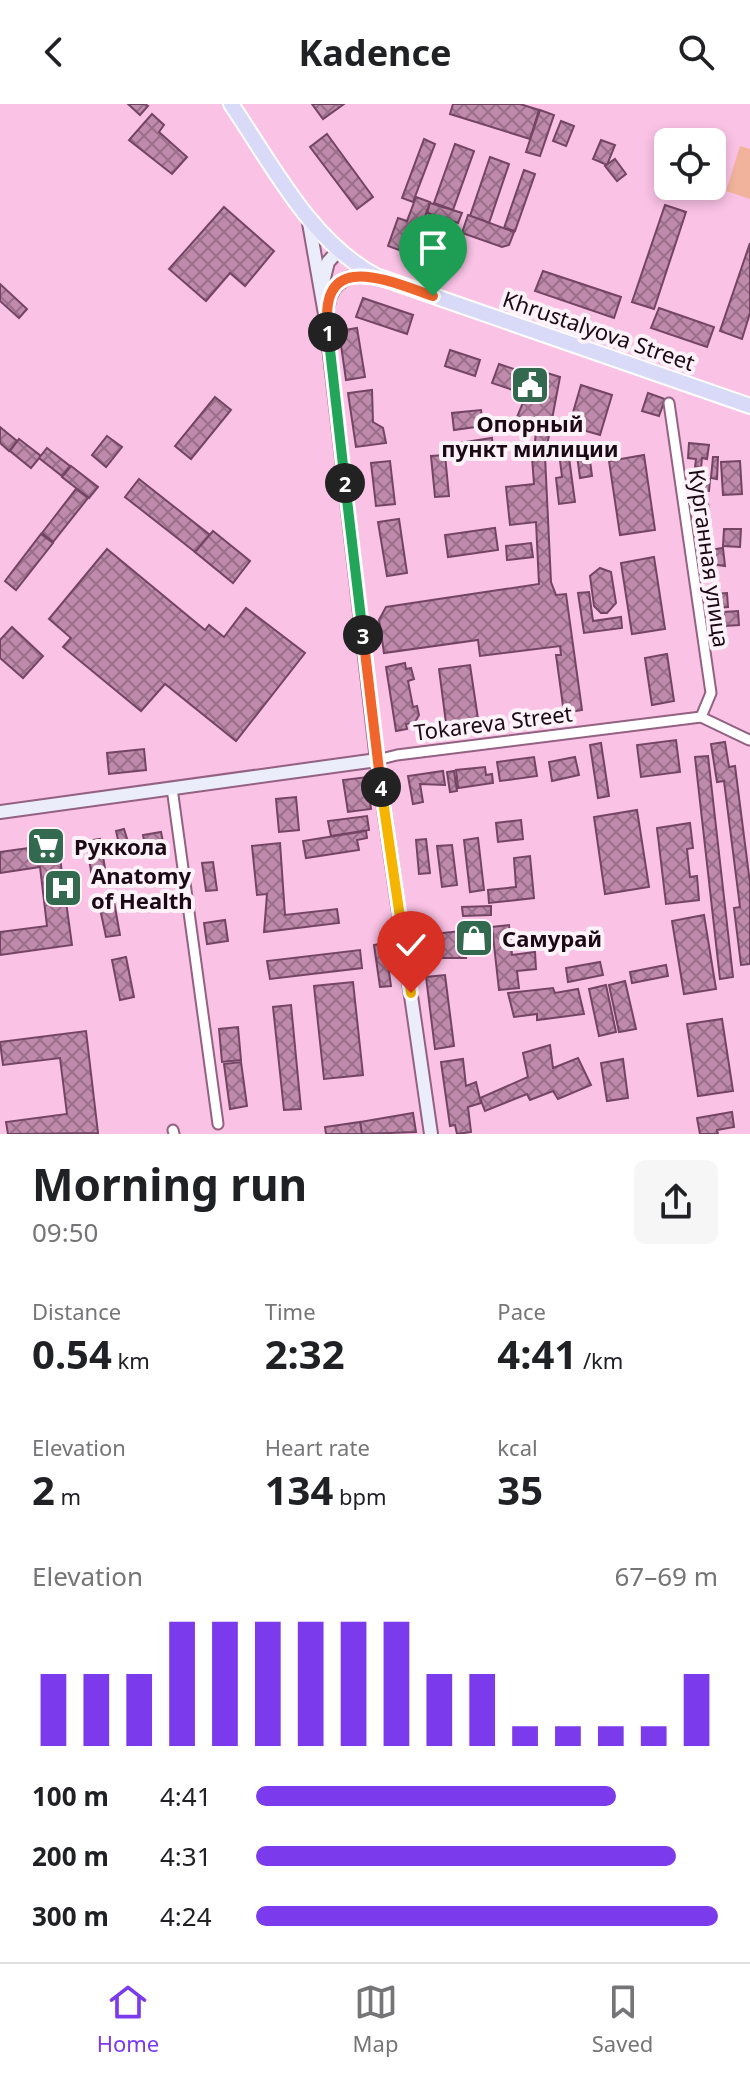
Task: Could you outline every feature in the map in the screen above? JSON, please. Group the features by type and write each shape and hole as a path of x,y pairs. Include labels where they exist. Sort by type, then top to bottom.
{"main road":[{"name":"Khrustalyova Street","path":"231,104 307,214 338,251 376,276 750,406"},
{"path":"307,214 322,289 377,760 431,1134"},
{"path":"322,289 328,262 338,251"},
{"path":"326,320 329,294 338,282 355,275 376,276"},
{"name":"Tokareva Street","path":"0,812 377,760"}],"street":[{"name":"Курганная улица","path":"669,403 711,693 701,717"},
{"name":"Tokareva Street","path":"377,760 701,717"},
{"path":"701,717 749,740"},
{"path":"172,788 218,1124"}],"shaded area":[{"path":"740,146 750,149 750,199 726,191"}],"building":[{"path":"128,104 145,104 148,106 140,115"},
{"path":"312,104 344,104 323,119"},
{"path":"453,104 520,104 539,110 530,139 450,114"},
{"path":"540,110 554,115 540,156 526,152"},
{"path":"152,114 164,125 159,132 187,157 172,174 129,140"},
{"path":"561,121 574,126 566,146 553,141"},
{"path":"327,134 373,197 357,209 310,147"},
{"path":"424,139 435,144 413,202 402,198"},
{"path":"601,140 615,145 607,165 593,159"},
{"path":"455,144 474,151 453,210 434,203"},
{"path":"490,157 509,164 489,223 470,216"},
{"path":"615,159 626,174 617,181 605,166"},
{"path":"524,170 535,174 515,231 504,228"},
{"path":"416,197 430,202 422,226 445,235 435,263 388,246 398,218 407,221"},
{"path":"430,203 462,213 458,223 427,213"},
{"path":"665,205 686,212 654,309 632,302"},
{"path":"224,207 274,251 245,286 230,273 206,301 169,269"},
{"path":"468,215 514,232 509,245 502,247 462,233"},
{"path":"750,243 750,313 742,339 720,331"},
{"path":"543,271 621,297 614,318 535,291"},
{"path":"0,284 27,309 19,318 0,301"},
{"path":"363,298 413,315 407,334 356,317"},
{"path":"659,308 714,327 707,347 651,328"},
{"path":"357,328 365,377 346,380 339,331"},
{"path":"450,350 480,360 475,376 445,366"},
{"path":"499,364 543,379 537,398 492,383"},
{"path":"547,373 560,377 546,451 534,451 537,423 517,417 524,400 539,401"},
{"path":"581,385 612,395 600,435 569,426"},
{"path":"372,390 373,422 383,428 386,443 356,447 348,393"},
{"path":"648,393 665,399 659,416 642,411"},
{"path":"215,397 231,410 191,459 175,446"},
{"path":"481,410 483,426 454,430 452,413"},
{"path":"0,427 17,441 9,451 0,443"},
{"path":"107,436 122,447 106,467 92,455"},
{"path":"492,438 493,448 453,453 452,444"},
{"path":"19,439 41,456 31,468 10,451"},
{"path":"567,443 575,502 559,504 556,478 562,477 558,444"},
{"path":"689,443 709,445 707,459 702,458 701,468 695,467 696,459 688,458"},
{"path":"47,448 70,466 62,476 39,458"},
{"path":"589,453 592,476 580,478 577,455"},
{"path":"445,455 449,496 435,497 431,456"},
{"path":"644,455 655,530 620,535 609,461"},
{"path":"545,456 551,582 556,595 566,594 582,710 564,713 556,655 561,655 560,646 480,656 478,640 384,653 379,620 386,607 539,584 536,522 510,525 506,487 534,484 532,457"},
{"path":"713,457 718,457 717,479 711,478"},
{"path":"390,461 395,504 376,506 371,463"},
{"path":"740,461 742,494 723,495 721,462"},
{"path":"71,466 98,487 89,498 62,477"},
{"path":"139,479 210,535 195,552 125,497"},
{"path":"692,479 710,479 709,491 691,490"},
{"path":"76,489 88,498 53,542 42,533"},
{"path":"706,493 709,509 695,512 692,496"},
{"path":"399,519 407,573 387,576 378,522"},
{"path":"495,528 498,550 448,557 445,535"},
{"path":"724,529 741,529 740,547 723,546"},
{"path":"213,531 250,561 233,583 195,552"},
{"path":"41,534 53,543 16,590 5,581"},
{"path":"531,543 533,557 507,560 506,546"},
{"path":"723,548 725,566 711,564 709,550"},
{"path":"107,549 205,630 209,625 224,637 246,608 305,653 236,741 165,684 141,711 63,647 71,638 49,619"},
{"path":"654,557 665,629 632,634 621,563"},
{"path":"600,568 611,572 616,603 607,613 601,613 594,606 590,576"},
{"path":"589,592 593,621 621,617 622,628 584,633 578,593"},
{"path":"727,593 728,607 714,608 713,594"},
{"path":"738,611 739,625 725,626 724,612"},
{"path":"12,627 43,656 23,678 0,658 0,640"},
{"path":"667,654 674,701 652,705 645,658"},
{"path":"405,663 406,669 411,668 414,679 408,681 413,707 417,706 419,715 415,722 406,724 407,729 396,731 386,667"},
{"path":"470,665 478,719 446,723 439,669"},
{"path":"676,740 680,772 641,777 637,745"},
{"path":"725,742 729,767 735,766 750,883 750,964 741,965 734,908 740,907 724,781 717,782 711,744"},
{"path":"601,743 609,796 598,798 590,745"},
{"path":"144,749 146,770 109,774 107,753"},
{"path":"708,756 733,977 720,979 695,757"},
{"path":"534,757 537,776 500,781 497,762"},
{"path":"575,757 579,775 552,781 549,762"},
{"path":"485,767 486,775 492,774 493,783 458,788 456,770"},
{"path":"443,771 445,785 420,784 423,802 413,804 408,776"},
{"path":"454,771 457,791 450,792 447,772"},
{"path":"367,777 371,809 348,812 343,780"},
{"path":"296,797 299,830 279,832 276,799"},
{"path":"637,810 649,887 605,894 594,817"},
{"path":"367,816 369,830 331,836 328,821"},
{"path":"521,820 523,839 498,842 496,823"},
{"path":"690,823 693,848 687,849 690,877 697,876 699,900 666,904 657,828"},
{"path":"124,829 129,845 120,848 116,831"},
{"path":"366,831 367,838 357,840 359,850 306,858 303,841"},
{"path":"161,832 164,847 146,850 143,835"},
{"path":"478,838 484,890 470,892 464,840"},
{"path":"100,839 106,874 92,877 86,841"},
{"path":"426,839 430,873 419,874 416,840"},
{"path":"280,843 285,915 337,909 339,923 264,932 267,894 257,895 252,846"},
{"path":"58,844 72,945 0,955 0,932 47,926 40,867 0,873 0,852"},
{"path":"452,845 457,885 442,887 437,846"},
{"path":"530,856 534,898 489,903 488,890 516,887 514,858"},
{"path":"213,862 217,890 206,891 202,863"},
{"path":"113,896 120,935 106,937 98,899"},
{"path":"491,906 491,915 463,916 462,907"},
{"path":"704,915 716,989 684,994 672,921"},
{"path":"225,920 228,941 207,944 204,923"},
{"path":"509,925 512,955 535,952 536,969 517,971 519,988 499,990 492,927"},
{"path":"461,931 466,958 436,958 435,948 425,949 424,935"},
{"path":"488,934 488,949 468,950 468,935"},
{"path":"385,943 391,986 380,987 374,945"},
{"path":"360,950 362,968 270,979 267,961"},
{"path":"126,957 134,997 120,1000 112,960"},
{"path":"600,962 603,975 568,982 566,968"},
{"path":"666,965 668,976 632,983 630,972"},
{"path":"445,975 454,1046 435,1049 426,977"},
{"path":"625,981 636,1029 619,1032 609,985"},
{"path":"353,982 363,1075 324,1079 314,986"},
{"path":"606,985 616,1032 599,1036 589,989"},
{"path":"553,988 555,993 578,989 584,1014 537,1020 537,1014 514,1017 508,993"},
{"path":"291,1005 301,1109 284,1110 273,1007"},
{"path":"722,1019 733,1091 698,1096 687,1024"},
{"path":"238,1027 241,1060 222,1062 219,1029"},
{"path":"86,1031 98,1133 8,1134 6,1122 67,1114 60,1058 3,1065 0,1042"},
{"path":"550,1045 553,1068 578,1058 591,1085 558,1099 553,1091 530,1100 527,1094 485,1111 480,1098 528,1077 523,1053"},
{"path":"463,1059 466,1086 476,1082 481,1103 468,1107 471,1132 457,1134 455,1125 450,1126 441,1062"},
{"path":"623,1059 628,1098 607,1101 601,1063"},
{"path":"241,1062 247,1106 230,1109 224,1064"},
{"path":"732,1112 734,1127 717,1130 718,1134 700,1134 697,1118"},
{"path":"413,1113 416,1132 362,1134 360,1122"},
{"path":"360,1122 362,1134 326,1134 325,1127"}],"place":[{"name":"Опорный пункт милиции","path":"530,385"},
{"name":"Руккола","path":"46,846"},
{"name":"Anatomy of Health","path":"63,888"},
{"name":"Самурай","path":"474,938"}],"route":[{"path":"411,993 377,760 326,320 329,294 338,282 355,275 376,276 433,296"}]}
